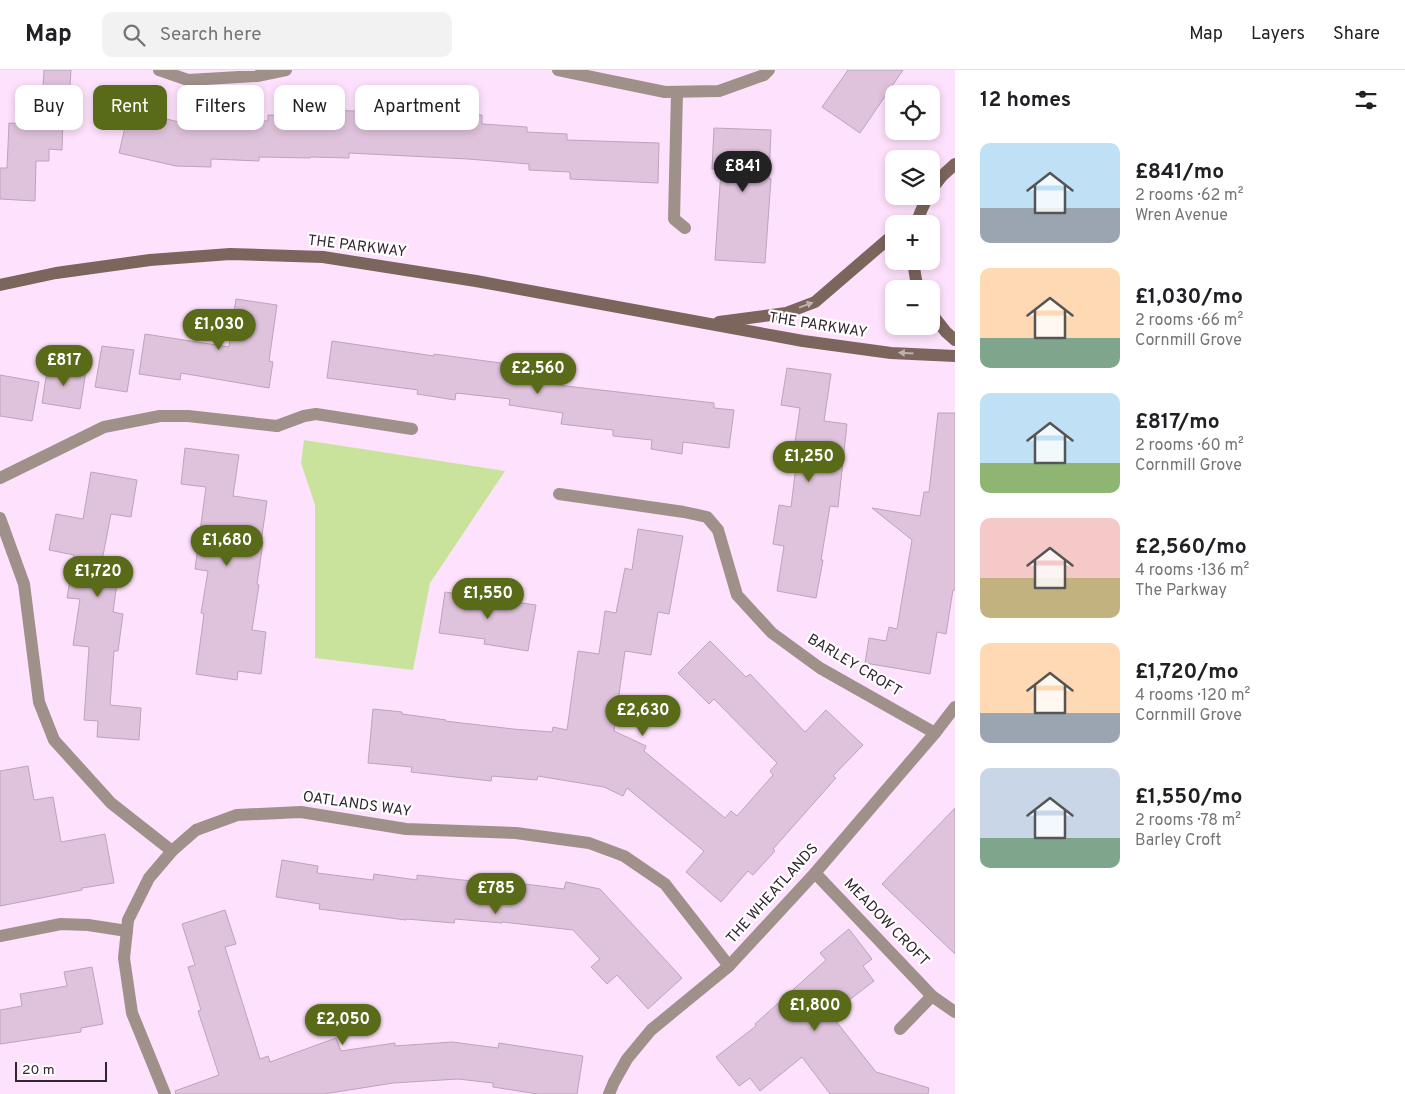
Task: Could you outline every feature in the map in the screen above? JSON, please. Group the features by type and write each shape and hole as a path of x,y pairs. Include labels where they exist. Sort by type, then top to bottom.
{"street":[{"path":"159,70 188,80 257,76 286,70"},
{"path":"558,70 665,92 719,91 764,75 769,70"},
{"path":"677,92 674,219 685,228"},
{"path":"940,179 955,164"},
{"path":"919,215 923,205"},
{"path":"916,215 920,211"},
{"name":"THE PARKWAY","path":"707,324 786,313 815,302 885,242"},
{"name":"THE PARKWAY","path":"0,285 56,273 168,259 230,254 323,257 476,281 802,341 882,352 955,356"},
{"path":"940,325 955,340"},
{"path":"0,478 104,427 160,416 188,416 277,426 304,416 316,414 412,429"},
{"name":"BARLEY CROFT","path":"559,494 707,517 718,530 737,595 772,634 820,668 935,733"},
{"path":"0,518 24,584 39,702 54,740 111,803 172,851"},
{"name":"THE WHEATLANDS","path":"608,1094 627,1060 651,1030 729,966 815,873 935,733 955,706"},
{"name":"OATLANDS WAY","path":"165,1094 132,1013 124,958 128,920 149,878 172,851 196,830 237,815 301,812 406,829 516,833 589,843 624,856 665,884 729,966"},
{"name":"MEADOW CROFT","path":"815,873 932,996 955,1012"},
{"path":"0,936 61,924 127,931"},
{"path":"900,1029 932,996"}],"green space":[{"path":"304,440 505,471 430,583 413,670 315,658 315,505 301,463"}],"building":[{"path":"44,70 71,70 70,85 43,85"},
{"path":"848,70 903,70 893,85 885,85 885,96 860,133 822,107"},
{"path":"345,111 355,111 355,130 479,130 479,115 482,115 482,124 527,127 527,132 567,134 567,140 659,143 658,183 570,179 570,172 529,170 529,164 468,159 349,153 349,158 259,157 259,161 211,159 211,167 176,166 119,153 124,130 167,130 167,119 177,122 177,130 264,130 264,121 268,121 268,115 274,115 274,130 345,130"},
{"path":"9,123 15,123 15,130 63,130 62,150 49,149 49,161 36,161 35,201 0,199 0,168 7,168"},
{"path":"714,128 771,130 769,178 771,179 765,263 715,260 721,170 712,169"},
{"path":"236,299 277,305 269,361 273,362 269,388 181,373 180,380 139,374 145,334 229,347"},
{"path":"332,341 434,356 434,354 508,364 507,369 558,377 557,385 714,403 714,408 734,410 729,448 683,442 682,454 651,449 652,440 613,436 613,430 561,424 563,413 509,405 510,399 456,393 455,400 417,394 418,390 327,378"},
{"path":"102,346 134,350 127,392 95,387"},
{"path":"48,365 86,371 80,409 42,403"},
{"path":"787,368 831,374 824,421 847,424 838,507 830,506 816,598 777,591 784,546 773,544 779,505 791,507 798,449 794,449 800,408 781,405"},
{"path":"0,375 39,382 32,421 0,416"},
{"path":"938,413 955,413 955,590 953,590 946,634 937,632 930,674 865,663 869,638 886,641 889,627 897,629 912,540 872,508 920,516 924,492 929,492"},
{"path":"185,448 239,455 233,496 267,501 257,584 259,585 252,630 266,632 261,674 238,671 237,680 196,674 204,614 201,613 208,571 195,569 206,487 181,484"},
{"path":"91,472 137,480 131,517 111,514 101,566 119,568 113,612 123,614 118,651 114,651 110,705 141,708 139,740 97,737 98,721 84,720 89,647 73,645 80,599 67,598 74,555 49,550 56,514 83,519"},
{"path":"638,529 683,536 669,614 658,612 651,655 625,651 614,731 646,746 644,751 725,818 731,811 737,816 773,775 770,771 777,763 714,699 709,704 678,673 710,641 746,677 750,674 805,732 826,710 863,745 833,776 836,778 773,849 775,851 753,875 748,871 721,902 686,872 704,851 627,788 623,796 604,787 538,776 537,780 492,776 491,781 411,772 412,767 368,763 373,709 402,712 402,714 445,721 513,729 552,732 553,727 567,730 578,651 599,654 605,611 616,613 625,568 632,570"},
{"path":"445,592 536,605 528,651 484,644 485,639 439,633"},
{"path":"28,766 34,800 53,797 61,842 105,834 114,883 0,906 0,771"},
{"path":"955,808 955,954 882,884"},
{"path":"282,860 318,866 317,873 373,880 374,874 417,880 417,875 517,886 517,883 564,889 566,882 600,889 682,978 648,1009 617,975 607,984 591,967 600,959 573,930 455,919 454,923 406,920 319,909 320,904 276,897"},
{"path":"225,910 236,944 225,947 260,1059 268,1056 270,1062 336,1038 341,1051 395,1043 395,1046 452,1042 498,1048 499,1043 583,1056 577,1094 538,1094 493,1087 493,1083 458,1079 393,1083 324,1094 176,1094 175,1091 219,1075 198,1011 201,1010 188,967 195,965 182,924"},
{"path":"849,929 872,959 863,966 874,981 840,1007 844,1012 835,1020 876,1072 929,1088 928,1094 830,1094 802,1057 760,1091 750,1078 739,1086 716,1057 756,1026 755,1024 826,960 820,953"},
{"path":"92,967 103,1024 81,1028 81,1032 0,1044 0,1010 22,1006 20,994 67,986 64,972"}]}
